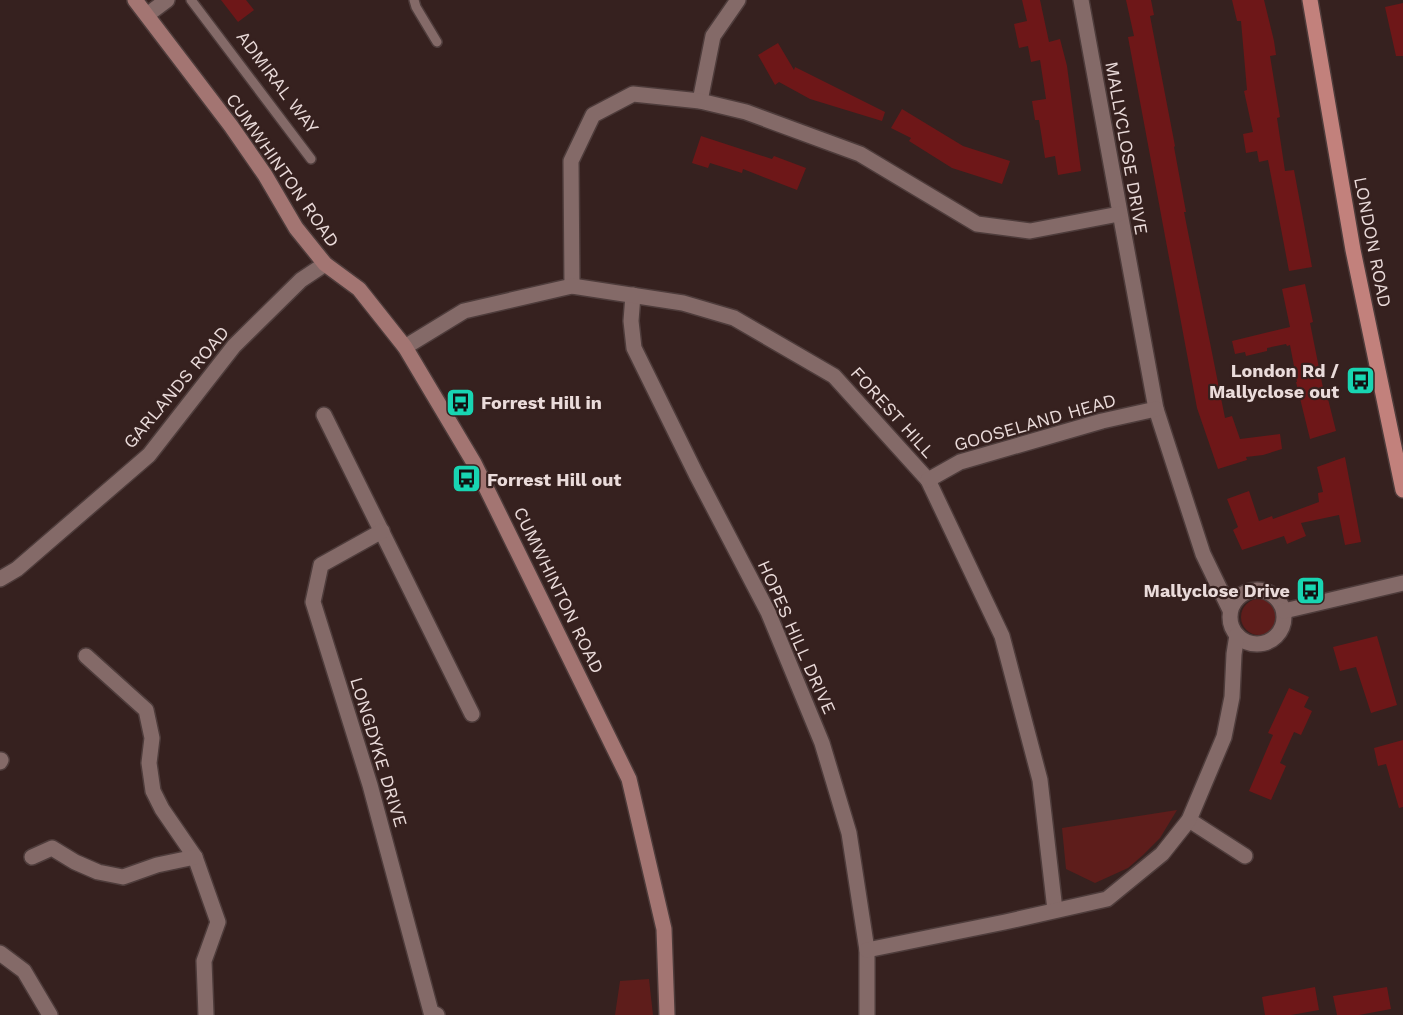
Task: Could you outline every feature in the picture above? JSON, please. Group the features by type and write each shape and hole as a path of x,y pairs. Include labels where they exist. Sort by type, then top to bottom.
{"main road":[{"name":"LONDON ROAD","path":"1310,0 1353,250 1403,490"}],"street":[{"name":"CUMWHINTON ROAD","path":"135,0 231,126 265,175 296,228 325,264 359,289 405,347 474,464 629,779 664,929 667,1015"},
{"path":"147,15 167,0"},
{"path":"700,101 713,36 738,0"},
{"name":"MALLYCLOSE DRIVE","path":"867,950 1107,899 1162,854 1189,820 1224,737 1232,697 1237,635 1232,628 1230,610 1203,554 1156,409 1081,0"},
{"path":"572,286 571,161 593,115 633,94 700,101 746,112 860,154 977,224 1030,231 1119,214"},
{"name":"GARLANDS ROAD","path":"0,579 17,569 149,455 234,346 301,280 325,264"},
{"name":"FOREST HILL","path":"405,347 464,311 572,286 683,303 734,318 834,376 928,480 1002,636 1040,780 1055,910"},
{"name":"HOPES HILL DRIVE","path":"633,295 631,321 634,348 768,612 822,743 849,833 867,950 867,1015"},
{"name":"GOOSELAND HEAD","path":"928,480 960,462 1102,421 1156,409"},
{"path":"324,415 472,714"},
{"name":"LONGDYKE DRIVE","path":"382,531 321,565 313,602 370,785 431,1014"},
{"path":"1284,611 1403,583"},
{"path":"1230,610 1234,602 1246,592 1261,590 1276,597 1284,611 1283,626 1279,633 1267,643 1251,644 1237,635"},
{"path":"86,656 146,710 152,738 149,763 153,791 162,809 195,858 218,922 204,961 206,1015"},
{"path":"1189,820 1245,856"},
{"path":"32,857 52,848 98,872 123,877 157,865 195,858"},
{"path":"0,953 24,971 50,1015"}],"lane":[{"name":"ADMIRAL WAY","path":"191,0 311,159"},
{"path":"414,0 437,42"}],"shaded area":[{"path":"1259,599 1271,605 1277,617 1271,629 1259,635 1247,629 1241,617 1247,605"},
{"path":"1177,810 1160,838 1128,868 1095,883 1066,869 1062,828"},
{"path":"649,979 653,1015 615,1015 620,981"}],"building":[{"path":"221,0 246,0 254,10 238,22"},
{"path":"1022,0 1040,0 1049,42 1060,39 1067,66 1081,171 1058,175 1055,156 1045,158 1039,120 1035,120 1032,101 1046,99 1040,60 1031,62 1028,46 1019,48 1014,24 1027,21"},
{"path":"1126,0 1151,0 1154,15 1150,16 1175,146 1186,212 1184,212 1225,418 1232,416 1240,439 1280,434 1282,449 1246,457 1247,460 1218,469 1197,408 1128,37 1134,36"},
{"path":"1232,0 1264,0 1276,55 1270,56 1280,117 1277,118 1285,171 1294,170 1312,267 1289,271 1268,160 1259,162 1257,151 1246,153 1243,134 1253,132 1244,91 1247,90 1241,21 1237,21"},
{"path":"1403,3 1403,56 1396,56 1385,7"},
{"path":"778,43 794,70 795,67 885,112 882,121 810,99 779,82 775,85 758,55"},
{"path":"902,109 963,146 1010,161 1002,184 952,168 909,141 911,138 891,128"},
{"path":"701,136 772,159 774,156 806,168 797,190 743,169 742,173 710,163 708,168 692,163"},
{"path":"1305,284 1323,388 1325,387 1336,431 1310,439 1296,382 1290,345 1267,348 1267,351 1246,356 1245,352 1235,354 1232,341 1290,327 1282,289"},
{"path":"1345,457 1361,542 1345,545 1339,515 1301,523 1306,536 1287,544 1284,536 1242,550 1233,530 1238,527 1227,499 1249,491 1259,521 1272,516 1273,519 1319,502 1318,493 1323,492 1317,467"},
{"path":"1377,636 1397,705 1371,713 1356,667 1340,671 1333,647"},
{"path":"1289,688 1309,697 1304,707 1312,711 1301,735 1294,732 1280,763 1286,766 1271,800 1249,791 1273,735 1268,733"},
{"path":"1403,740 1403,807 1399,808 1386,764 1378,766 1374,748"},
{"path":"1315,987 1319,1010 1291,1015 1265,1015 1262,997"},
{"path":"1387,987 1391,1009 1359,1015 1337,1015 1333,996"}],"place":[{"name":"London Rd / Mallyclose out","path":"1360,380"},
{"name":"Forrest Hill in","path":"460,402"},
{"name":"Forrest Hill out","path":"466,479"},
{"name":"Mallyclose Drive","path":"1311,590"}]}
